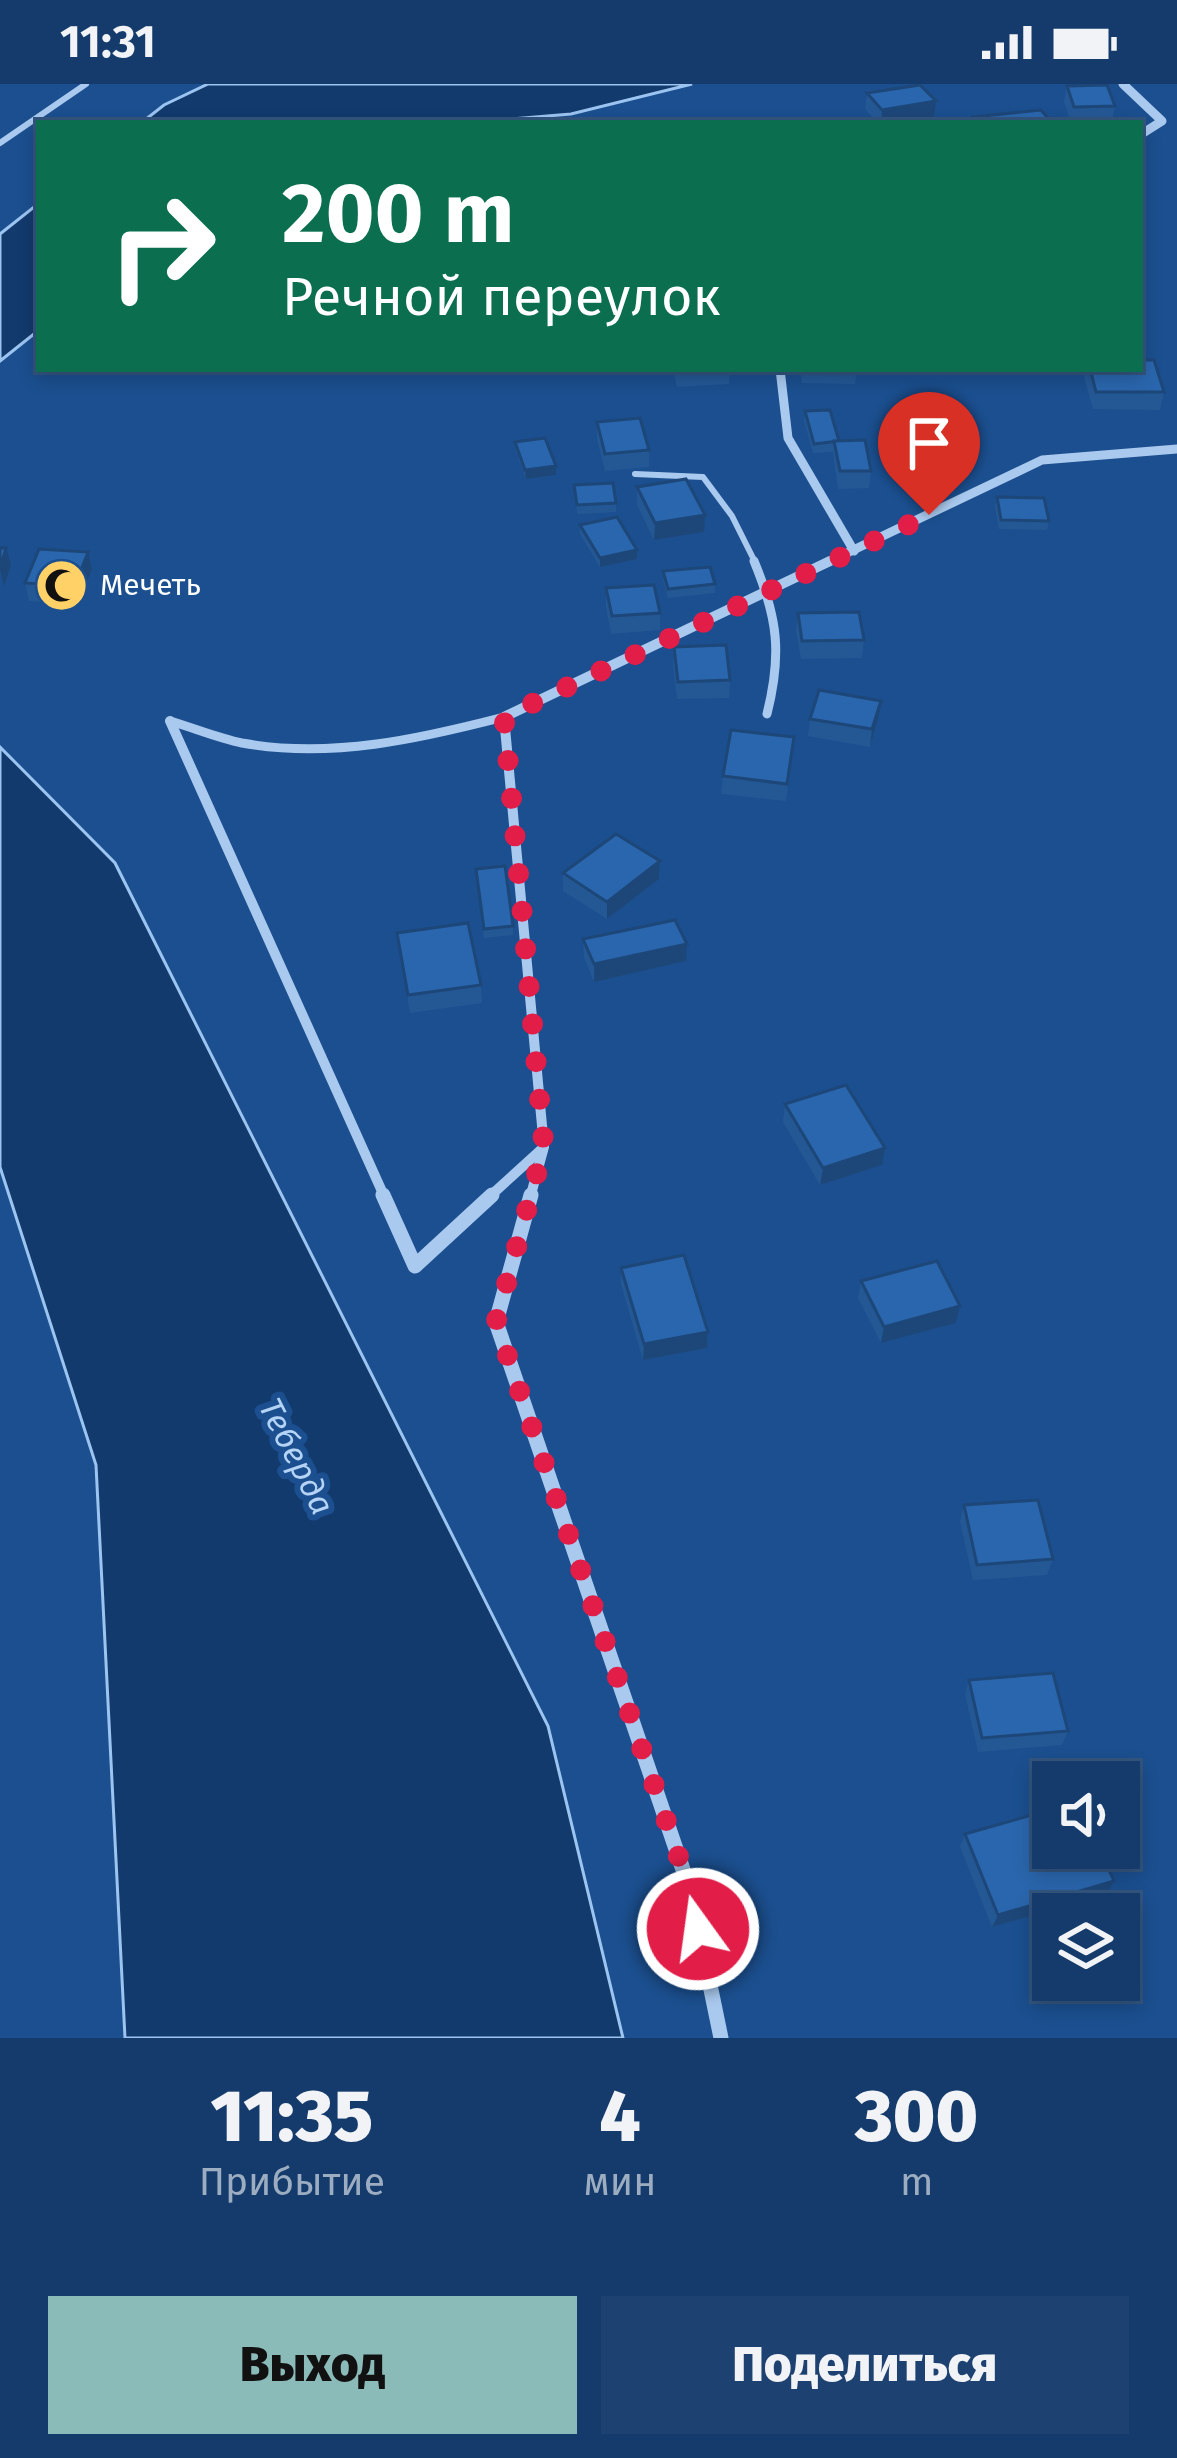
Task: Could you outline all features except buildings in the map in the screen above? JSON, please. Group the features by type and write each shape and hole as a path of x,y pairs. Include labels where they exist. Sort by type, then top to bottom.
{"street":[{"path":"1123,84 1162,122"},
{"path":"1143,133 1162,122 1177,123"},
{"path":"780,372 788,438 854,551"},
{"path":"721,2038 691,1893 496,1322 544,1147 504,717 1042,460 1177,449"},
{"path":"170,722 415,1266 544,1147"}],"lane":[{"path":"0,143 86,84"},
{"path":"635,474 703,477 730,506 766,593 779,668 766,714"},
{"path":"170,722 244,743 343,748 449,732 504,717"}],"water":[{"path":"208,84 692,84 571,114 498,120 145,120"},
{"path":"36,205 36,332 0,361 0,234"},
{"name":"Теберда","path":"0,747 115,863 548,1726 623,2038 125,2038 96,1465 0,1167"}],"place":[{"name":"Мечеть","path":"61,585"}],"route":[{"path":"698,1929 691,1893 496,1322 544,1147 504,717 929,515"}]}
